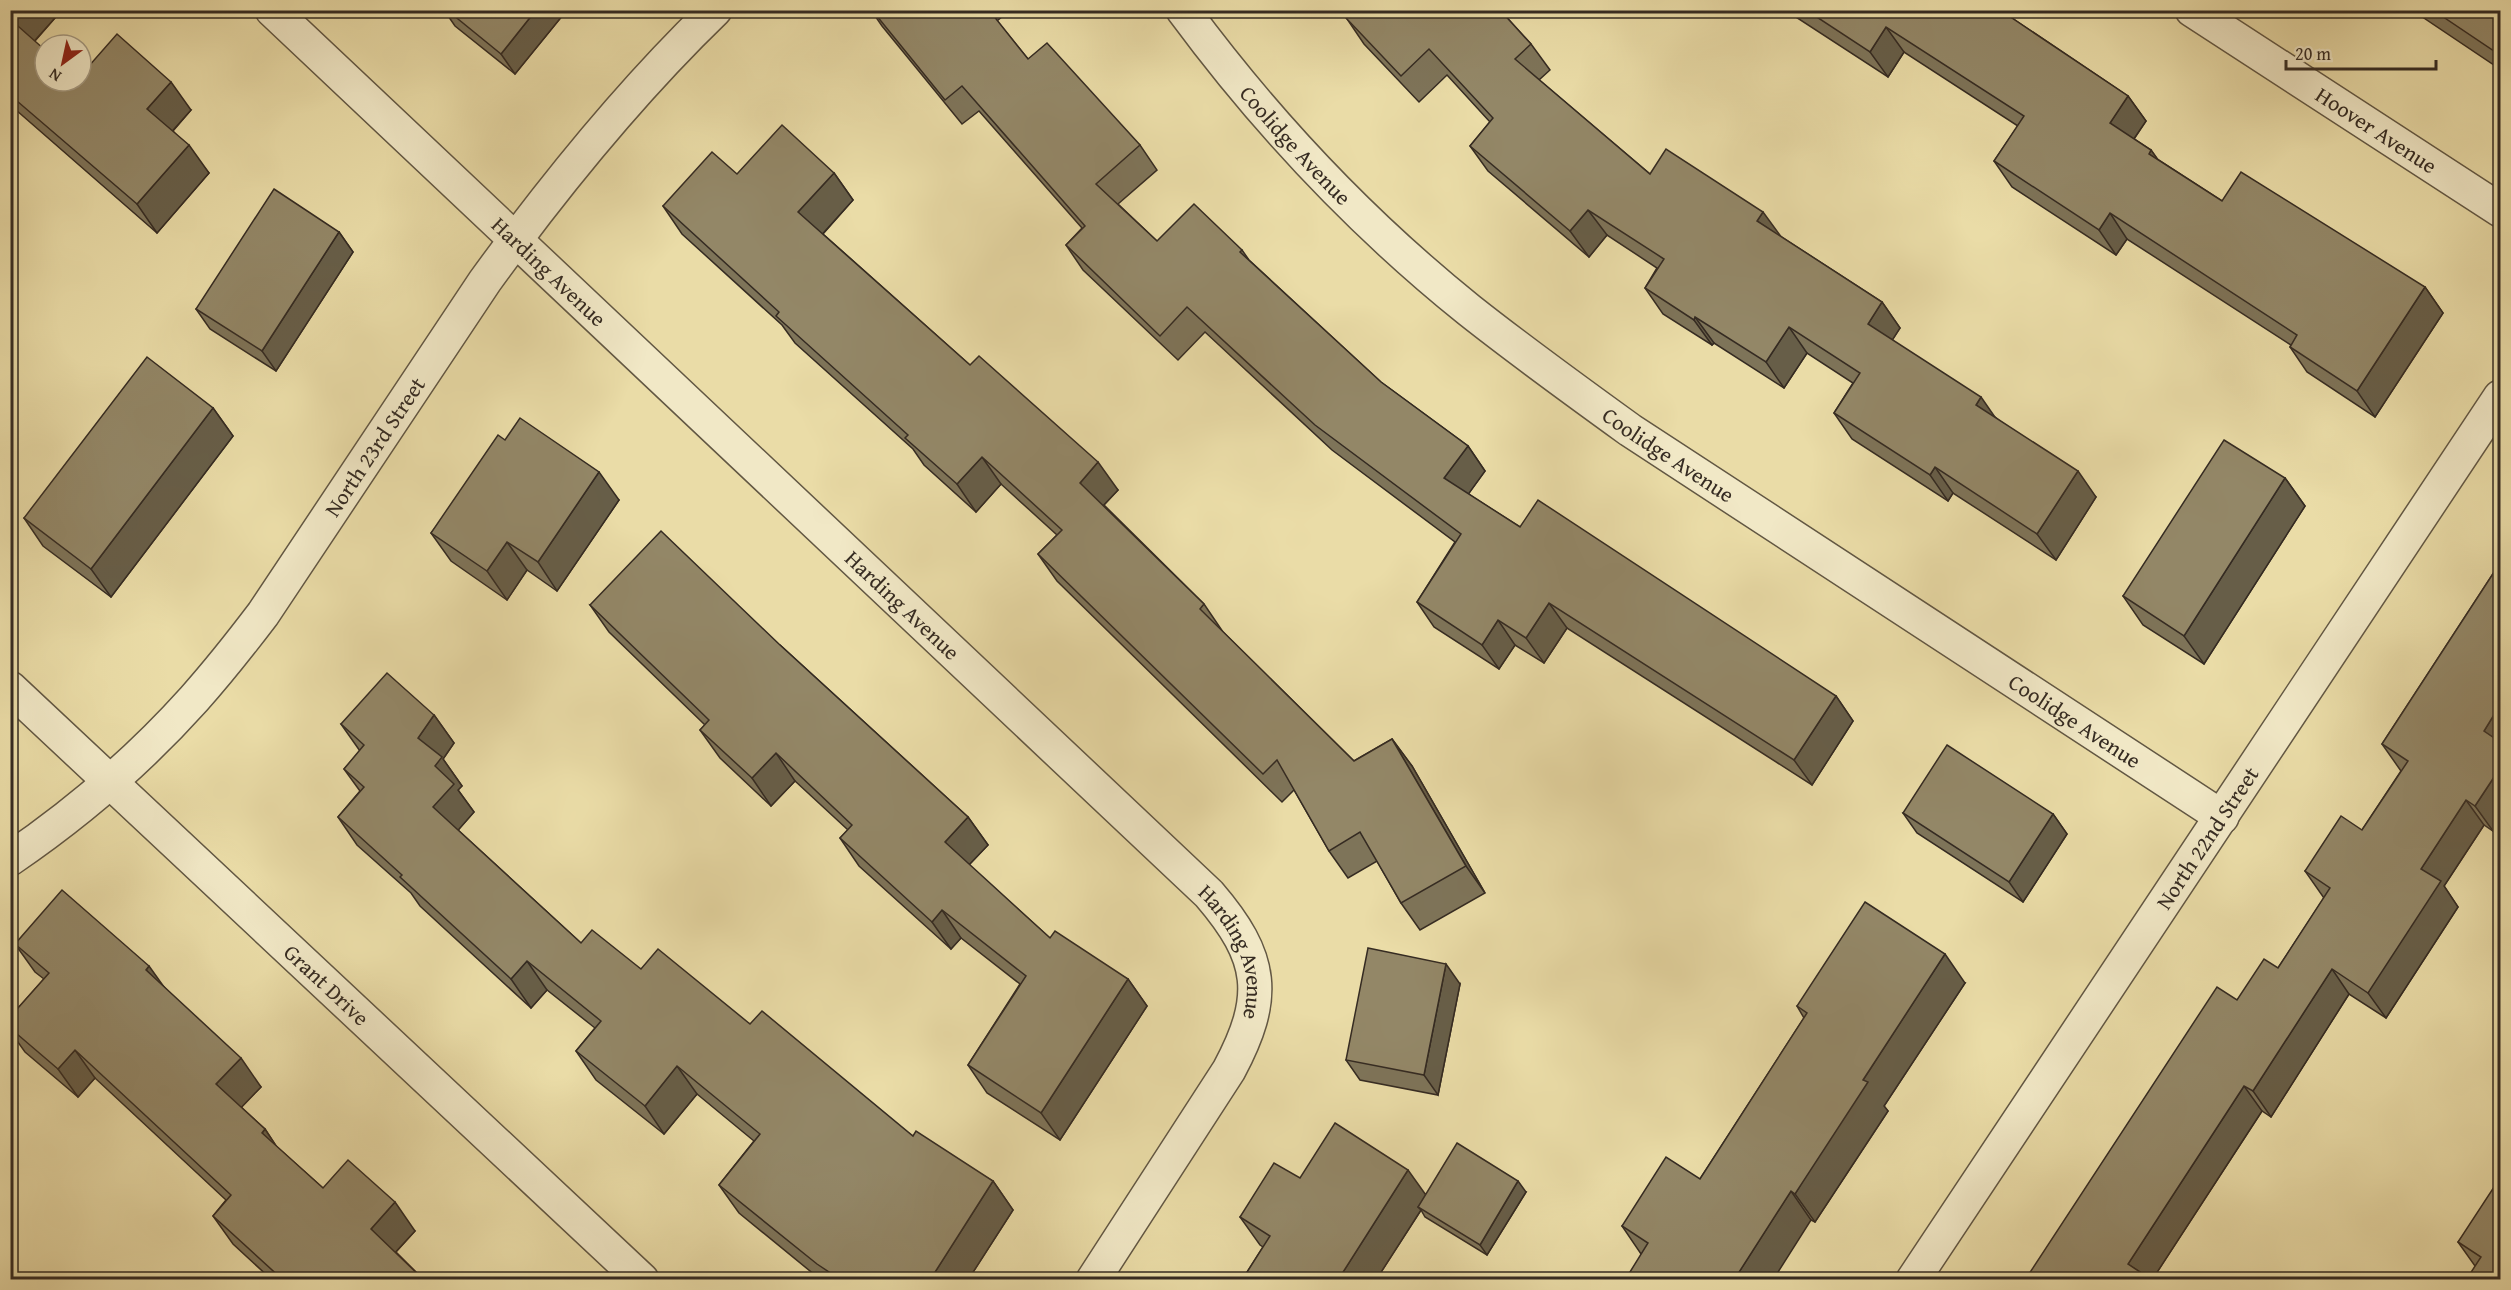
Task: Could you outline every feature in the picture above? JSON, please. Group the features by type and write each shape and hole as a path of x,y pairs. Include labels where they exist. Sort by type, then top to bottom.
{"street":[{"name":"Harding Avenue","path":"272,10 1209,894 1230,919 1248,950 1256,982 1254,1012 1244,1042 1229,1070 1093,1280"},
{"name":"North 23rd Street","path":"10,859 61,823 110,781 193,700 264,614 484,281 515,239 635,95 715,10"},
{"name":"Coolidge Avenue","path":"1183,10 1251,95 1320,172 1391,241 1468,309 1515,346 1630,430 2222,817"},
{"name":"Hoover Avenue","path":"2192,10 2500,210"},
{"name":"North 22nd Street","path":"1913,1280 2500,397"},
{"name":"Grant Drive","path":"10,688 642,1280"}],"building":[{"path":"447,10 536,10 501,54"},
{"path":"872,10 989,10 1028,59 1047,43 1140,145 1096,184 1157,241 1194,204 1242,250 1240,252 1381,382 1468,446 1444,478 1520,527 1538,500 1836,696 1794,760 1549,603 1526,638 1498,620 1482,645 1417,602 1461,534 1315,425 1187,307 1160,336 1066,245 1085,226 962,86 945,100"},
{"path":"1344,10 1500,10 1531,44 1515,59 1650,174 1666,149 1763,212 1757,221 1882,302 1868,324 1981,397 1976,405 2078,471 2037,534 1935,467 1930,475 1834,413 1860,373 1789,327 1766,362 1645,288 1664,259 1588,210 1570,231 1470,146 1493,118 1429,49 1401,76 1346,18 1348,15"},
{"path":"1806,10 2000,10 2128,96 2110,123 2151,150 2149,154 2222,201 2241,172 2425,287 2357,391 2290,347 2297,335 2110,213 2099,230 1994,161 2024,116 1886,27 1870,52"},
{"path":"2433,10 2500,10 2500,55"},
{"path":"10,19 33,39 33,93 93,93 93,61 117,34 171,82 147,109 189,145 137,204 10,95"},
{"path":"782,125 834,173 798,212 970,365 979,356 1098,462 1080,483 1204,604 1200,609 1354,761 1392,739 1466,866 1401,903 1360,832 1329,851 1277,760 1263,774 1038,554 1062,530 982,457 957,484 905,438 908,435 776,316 779,312 663,206 712,152 737,174"},
{"path":"274,189 339,232 262,351 196,309"},
{"path":"147,357 213,408 91,569 24,518"},
{"path":"520,418 599,472 538,562 507,542 487,571 431,533 498,435 505,440"},
{"path":"2224,440 2285,478 2184,636 2123,596"},
{"path":"661,531 780,645 968,817 945,842 1050,938 1055,931 1128,979 1041,1113 968,1065 1026,976 942,910 932,922 840,838 852,825 776,753 752,778 700,730 709,720 590,605"},
{"path":"2498,566 2500,567 2500,705 2484,731 2500,742 2500,768 2475,806 2466,800 2421,869 2441,881 2368,993 2332,969 2253,1091 2244,1086 2128,1264 2152,1280 2025,1280 2217,987 2237,1000 2264,959 2278,968 2330,888 2305,871 2341,816 2362,830 2408,761 2382,744"},
{"path":"387,673 434,715 418,738 442,757 435,766 454,784 433,807 581,943 592,930 641,969 658,949 750,1024 762,1011 913,1136 916,1131 993,1181 930,1280 841,1280 817,1264 719,1185 760,1134 677,1066 645,1106 576,1051 601,1021 527,961 511,979 338,817 364,787 344,769 364,745 341,724"},
{"path":"1947,745 2053,814 2009,882 1903,813"},
{"path":"62,890 149,966 146,970 241,1058 216,1084 265,1129 262,1133 323,1188 348,1160 395,1202 371,1229 424,1280 328,1280 327,1278 326,1280 283,1280 213,1216 231,1195 75,1050 58,1069 10,1028 10,1017 49,973 15,944"},
{"path":"1865,902 1945,954 1863,1080 1868,1082 1795,1194 1791,1191 1734,1280 1625,1280 1648,1243 1622,1226 1666,1157 1700,1179 1807,1013 1797,1006"},
{"path":"1368,948 1446,964 1424,1075 1346,1060"},
{"path":"1335,1123 1408,1170 1338,1280 1242,1280 1270,1236 1240,1217 1274,1163 1300,1178"},
{"path":"1457,1143 1518,1181 1480,1245 1418,1207"},
{"path":"2494,1187 2500,1191 2500,1280 2466,1280 2481,1257 2458,1242"}]}
